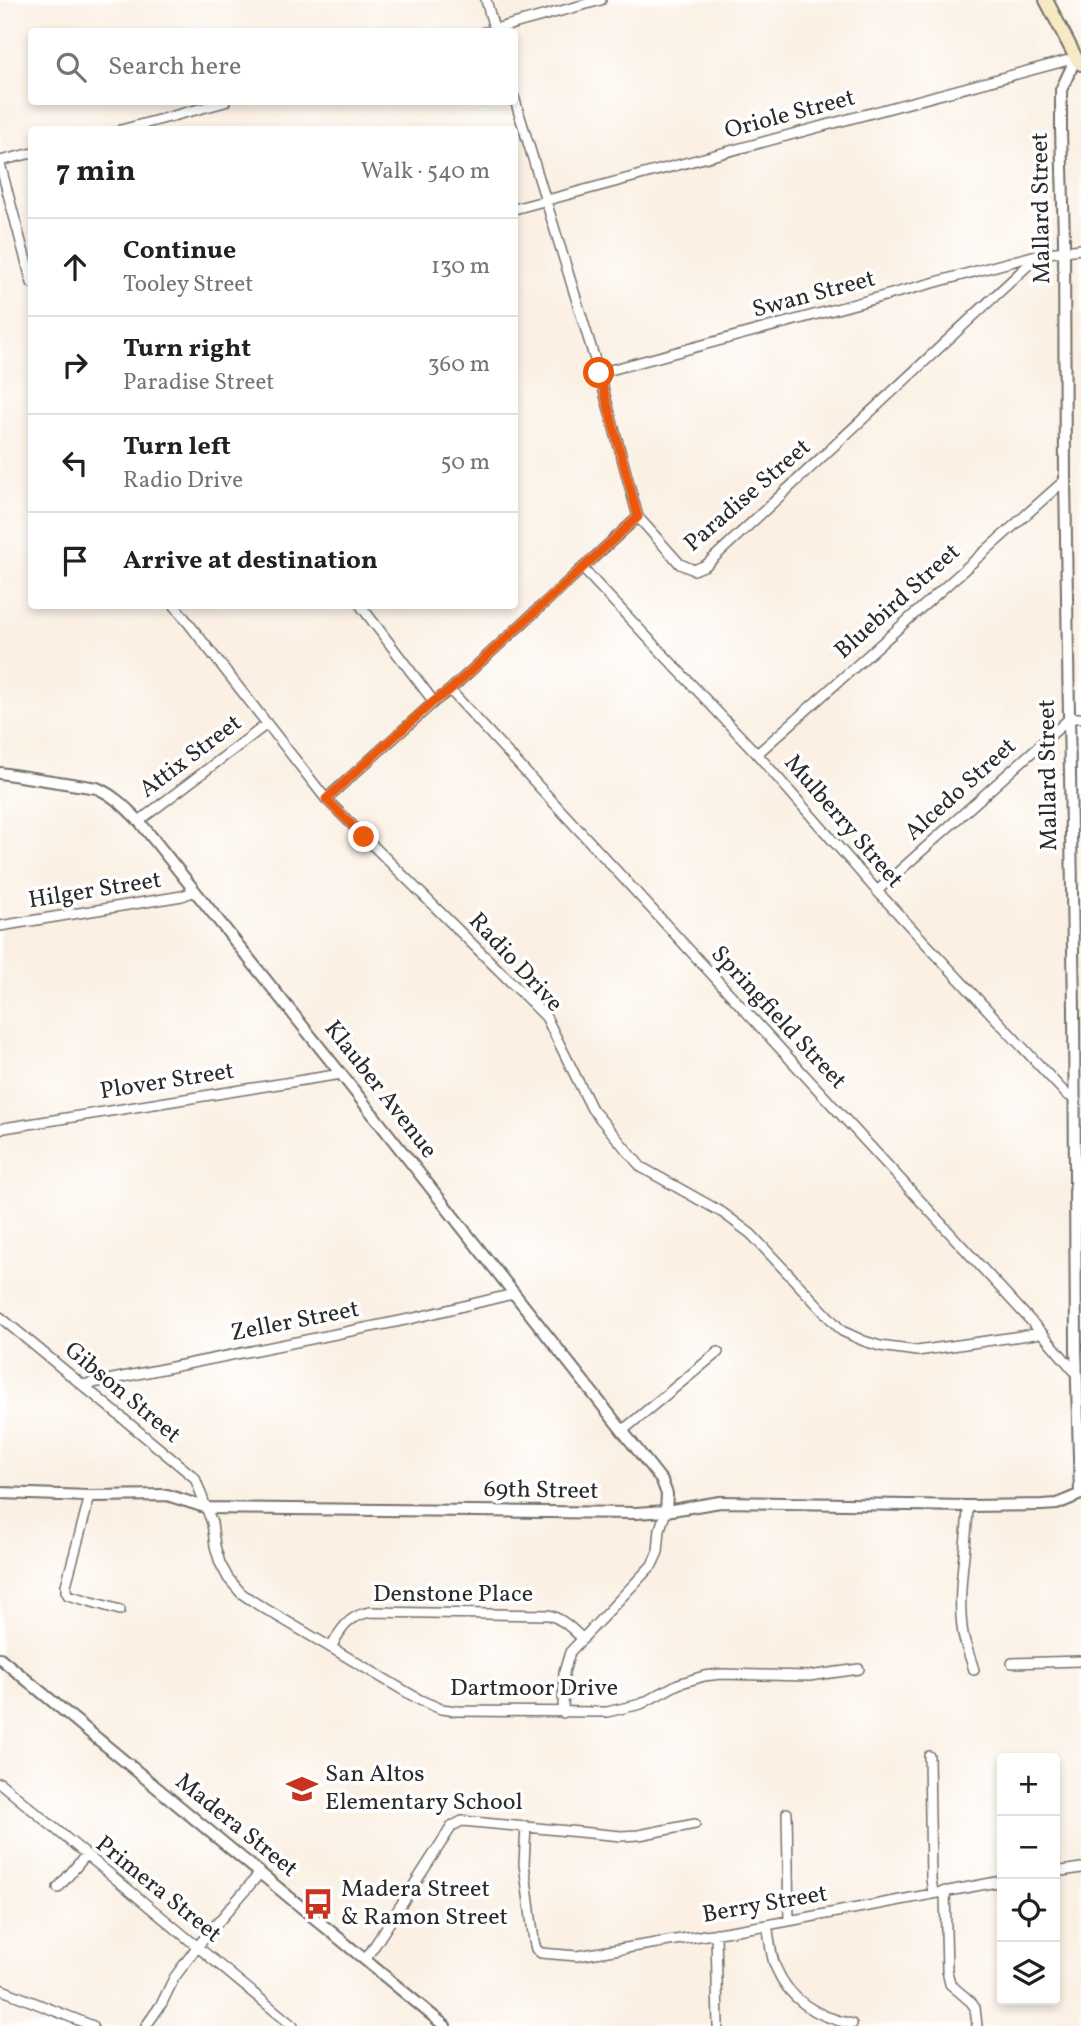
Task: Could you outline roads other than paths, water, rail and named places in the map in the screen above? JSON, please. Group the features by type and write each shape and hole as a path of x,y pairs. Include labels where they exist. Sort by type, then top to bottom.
{"main road":[{"path":"1046,0 1078,61"}],"street":[{"path":"486,0 494,28"},
{"path":"502,28 600,0"},
{"name":"Oriole Street","path":"518,208 1078,61"},
{"name":"Mallard Street","path":"1078,61 1061,90 1065,480 1076,718 1078,1009 1075,1099 1079,1197 1076,1373 1081,1494"},
{"path":"148,126 215,105"},
{"path":"326,799 433,702 450,690 638,517 599,373 516,105"},
{"path":"28,154 0,162 28,268"},
{"name":"Swan Street","path":"599,373 1040,254 1081,249"},
{"name":"Paradise Street","path":"638,517 680,564 694,570 706,565 1040,254"},
{"name":"Bluebird Street","path":"758,754 1065,480"},
{"name":"Mulberry Street","path":"583,569 758,754 877,891 1066,1094 1075,1099"},
{"name":"Radio Drive","path":"177,609 326,799 546,1017 592,1109 640,1167 723,1213 751,1234 842,1331 880,1346 917,1352 1042,1333"},
{"path":"363,609 433,702"},
{"name":"Springfield Street","path":"450,690 1076,1373"},
{"name":"Alcedo Street","path":"877,891 1076,718"},
{"name":"Attix Street","path":"139,821 267,724"},
{"name":"Klauber Avenue","path":"0,774 97,788 109,793 139,821 662,1481 667,1494 666,1511"},
{"name":"Hilger Street","path":"0,926 182,896 195,891"},
{"name":"Plover Street","path":"0,1130 341,1074"},
{"name":"Zeller Street","path":"83,1385 410,1319 513,1294"},
{"name":"Gibson Street","path":"0,1317 195,1478 208,1508"},
{"path":"622,1431 718,1352"},
{"name":"69th Street","path":"3,1490 90,1496 167,1494 208,1508 636,1513 720,1502 968,1506 1057,1504 1081,1494"},
{"path":"90,1496 66,1591 68,1595 120,1610"},
{"path":"968,1506 967,1539 960,1576 962,1630 974,1670"},
{"name":"Dartmoor Drive","path":"208,1508 217,1555 224,1571 234,1586 248,1599 420,1700 441,1709 607,1712 651,1700 678,1684 704,1676 809,1676 859,1669"},
{"path":"563,1713 565,1665 570,1653 652,1565 658,1552 660,1529 666,1511"},
{"name":"Denstone Place","path":"331,1648 348,1621 370,1612 549,1615 565,1622 583,1639"},
{"name":"Madera Street","path":"0,1658 445,2026"},
{"path":"1012,1663 1081,1661"},
{"path":"929,1756 933,1893"},
{"name":"Primera Street","path":"0,1783 293,2026"},
{"path":"787,1813 789,1920"},
{"path":"366,1959 453,1826 462,1821 621,1836 695,1824"},
{"name":"Berry Street","path":"526,1826 524,1864 536,1949 548,1955 577,1956 997,1882"},
{"path":"58,1888 86,1855"},
{"path":"1060,1871 1081,1868"},
{"path":"146,2026 162,2003 174,1978 197,1947 260,1873"},
{"path":"945,1891 947,1971 950,1984 975,2008 977,2026"},
{"path":"767,1924 775,1966 791,1993 817,2014 852,2024"},
{"path":"716,1933 718,2026"},
{"path":"0,1989 93,2026"}],"place":[{"name":"San Altos Elementary School","path":"302,1789"},
{"name":"Madera Street & Ramon Street","path":"318,1904"}]}
